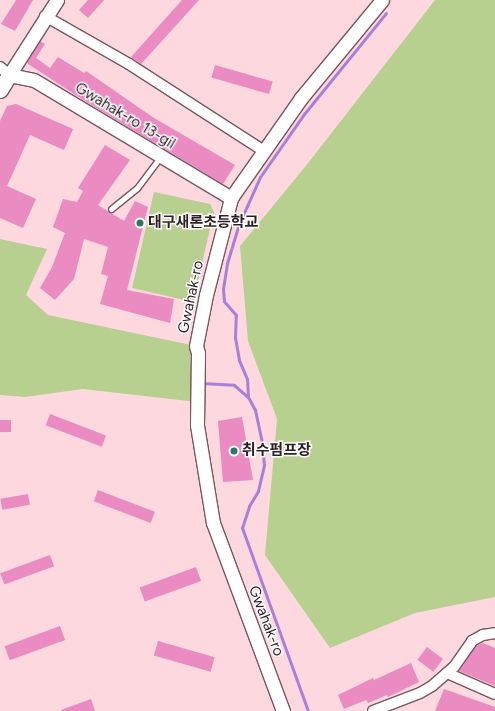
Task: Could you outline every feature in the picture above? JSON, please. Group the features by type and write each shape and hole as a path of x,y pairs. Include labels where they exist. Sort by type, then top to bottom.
{"main road":[{"path":"0,90 4,71"}],"street":[{"path":"4,71 57,0"},
{"name":"Gwahak-ro","path":"284,711 213,523 197,425 198,353 196,346 206,295 231,198 301,98 382,0"},
{"path":"45,16 129,64 264,151"},
{"name":"Gwahak-ro 13-gil","path":"4,71 34,80 231,198"},
{"path":"373,711 386,709 432,686 447,673 472,641 483,635 495,633"},
{"path":"447,673 495,694"}],"lane":[{"path":"111,209 137,188 161,156"}],"green space":[{"path":"435,0 495,0 495,597 415,613 330,648 265,555 277,419 248,341 240,246 305,167"},
{"path":"154,192 210,204 214,212 193,302 132,288"},
{"path":"0,239 47,249 26,295 48,315 196,346 197,402 83,389 25,397 0,395"}],"building":[{"path":"16,0 33,0 15,31 1,24"},
{"path":"88,0 104,0 88,18 79,10"},
{"path":"182,0 199,0 141,64 131,57"},
{"path":"40,41 45,44 36,58 50,68 58,57 84,73 86,71 154,118 235,165 223,184 85,101 28,64 27,62"},
{"path":"215,65 273,82 269,94 211,77"},
{"path":"16,104 73,129 64,150 30,135 7,186 36,199 23,228 0,218 0,121 7,106"},
{"path":"105,145 130,160 98,205 124,221 135,201 148,207 127,290 174,299 170,323 100,304 108,276 101,274 108,247 84,239 74,279 55,300 40,288 52,267 65,233 53,227 63,199 77,202 83,191 78,188"},
{"path":"50,414 106,436 102,447 46,425"},
{"name":"취수펌프장","path":"242,417 253,480 223,482 218,421"},
{"path":"0,420 11,420 11,432 0,432"},
{"path":"98,490 155,512 151,523 94,501"},
{"path":"28,494 30,505 2,510 0,499"},
{"path":"50,555 54,566 4,584 0,573"},
{"path":"196,567 201,581 145,602 140,588"},
{"path":"60,626 65,640 10,660 5,646"},
{"path":"158,641 215,657 211,672 154,655"},
{"path":"483,643 495,648 495,686 459,671 476,646"},
{"path":"427,647 443,659 433,672 417,660"},
{"path":"411,663 419,682 388,697 387,695 368,703 366,700 344,709 338,695 373,678 374,680"},
{"path":"444,689 495,707 495,711 435,711"},
{"path":"91,699 95,711 61,710"}],"waterway":[{"path":"308,711 242,528 249,506 258,491 264,465 261,438 255,410 248,397 247,379 239,360 235,338 236,315 224,301 223,289 227,263 238,226 260,177 304,114 386,13"},
{"path":"201,383 234,385 248,397"}],"place":[{"name":"대구새론초등학교","path":"140,223"},
{"name":"취수펌프장","path":"234,451"}]}
